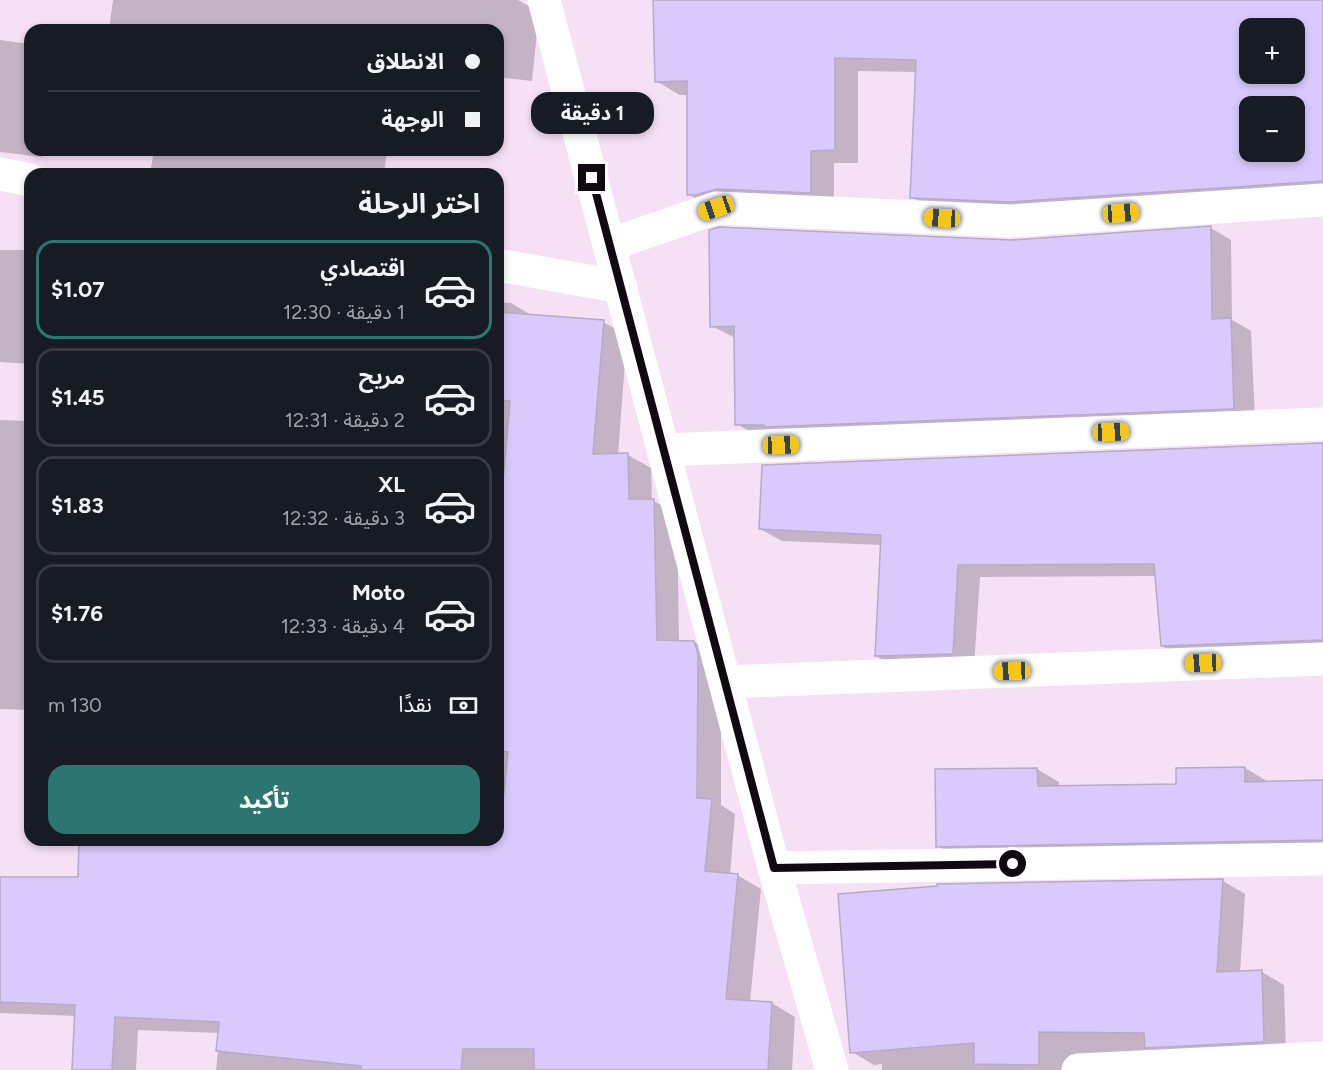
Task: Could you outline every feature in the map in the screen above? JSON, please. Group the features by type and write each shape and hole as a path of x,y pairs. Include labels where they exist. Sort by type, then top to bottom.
{"street":[{"path":"544,0 774,868 832,1070"},
{"path":"0,174 24,179"},
{"path":"609,245 716,208 1010,221 1323,200 1323,208"},
{"path":"504,266 621,287"},
{"path":"663,450 1323,424"},
{"path":"724,682 1323,659"},
{"path":"774,868 1323,859"},
{"path":"1078,1070 1323,1058"}],"building":[{"path":"653,0 1323,0 1323,181 1010,202 910,198 916,60 835,58 835,150 811,151 811,193 717,189 687,195 687,81 655,82"},
{"path":"1211,226 1212,319 1231,318 1234,409 764,427 764,425 735,425 734,326 710,327 709,230 719,227 1011,240"},
{"path":"504,312 604,320 593,454 628,453 629,499 654,499 657,640 694,641 698,654 697,798 712,799 705,871 738,874 726,999 772,1002 768,1070 534,1070 534,1049 463,1049 461,1070 361,1070 361,1066 216,1051 219,1022 115,1017 112,1070 72,1070 75,1005 0,1002 0,877 78,877 79,846 504,846 504,791 508,752 504,752 504,469 510,401 504,400"},
{"path":"1323,443 1323,640 1161,646 1154,564 958,565 953,654 875,656 881,535 759,529 762,465"},
{"path":"1245,767 1245,782 1323,780 1323,840 936,847 935,769 1037,768 1038,786 1176,784 1176,768"},
{"path":"1223,879 1217,972 1262,970 1264,1042 1145,1048 1144,1033 1039,1032 1039,1065 974,1064 974,1043 850,1053 838,894 937,886 937,884"}],"route":[{"path":"592,178 774,868 1013,864"}]}
